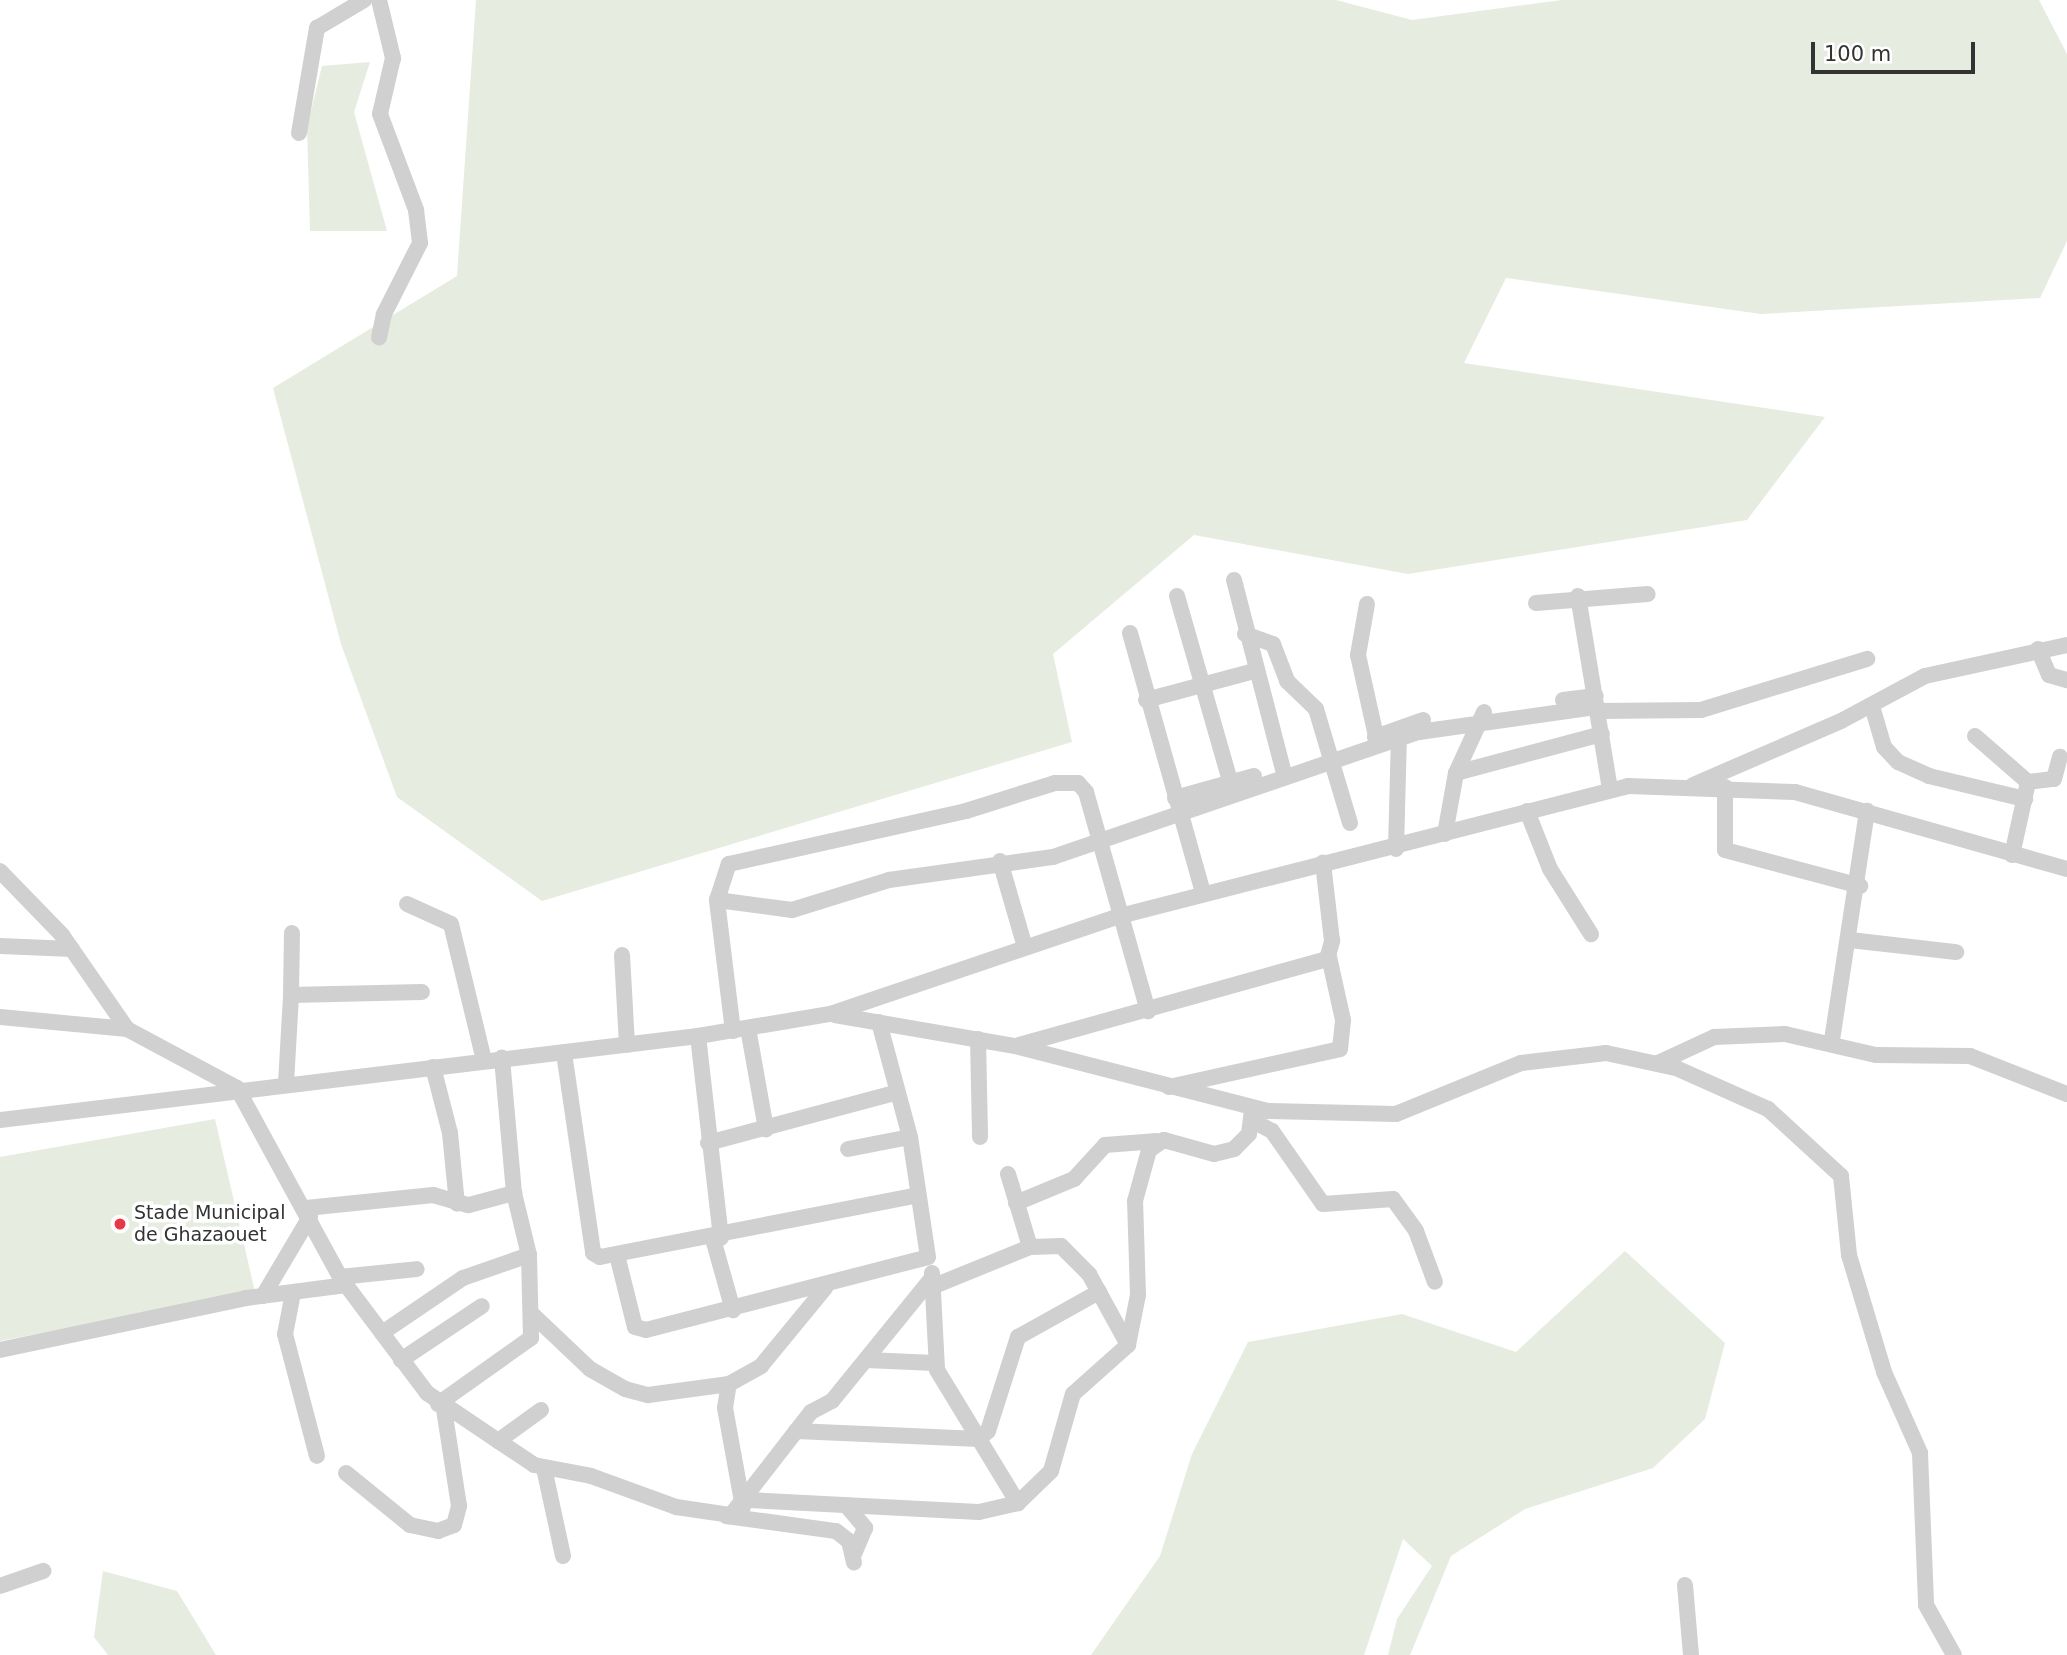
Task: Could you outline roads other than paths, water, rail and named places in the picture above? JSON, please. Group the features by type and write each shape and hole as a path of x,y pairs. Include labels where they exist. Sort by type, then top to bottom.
{"street":[{"path":"299,133 317,28 364,0"},
{"path":"379,0 393,58 380,114 416,210 420,243 384,314 380,337"},
{"path":"1234,580 1254,671 1284,773"},
{"path":"1536,603 1578,596 1648,594"},
{"path":"1177,596 1232,788"},
{"path":"1578,596 1611,789"},
{"path":"1367,604 1358,655 1376,736"},
{"path":"1130,632 1146,700 1203,893"},
{"path":"1245,634 1275,646 1287,681 1316,709 1350,823"},
{"path":"1693,785 1955,666 2067,645"},
{"path":"2038,649 2049,675 2067,680"},
{"path":"1331,758 1376,736 1483,714 1597,705 1713,708 1867,659"},
{"path":"1146,700 1254,671"},
{"path":"1872,706 1884,747 1898,762 1929,776 2025,799"},
{"path":"1445,834 1456,773 1483,714"},
{"path":"717,900 792,910 889,880 1000,861 1053,857 1095,842 1177,804 1331,758 1399,733"},
{"path":"1396,849 1399,733"},
{"path":"1456,773 1602,734"},
{"path":"1975,736 2028,782 2052,781 2060,757"},
{"path":"2012,855 2028,782"},
{"path":"766,1129 713,904 717,900 729,864 966,811 1055,783 1078,783 1086,792 1095,842 1148,1012"},
{"path":"0,1119 237,1088 564,1053 741,1030 830,1014 881,999 1120,916 1323,863 1396,849 1611,789 1693,785 1796,792 2067,869"},
{"path":"1725,787 1725,850 1860,886"},
{"path":"1527,811 1550,869 1591,934"},
{"path":"1832,1040 1860,886 1867,811"},
{"path":"1000,861 1025,947"},
{"path":"1166,1087 1340,1049 1343,1020 1329,957 1323,863"},
{"path":"0,871 72,950 127,1029"},
{"path":"407,904 451,924 484,1060"},
{"path":"286,1083 292,933"},
{"path":"1850,940 1956,952"},
{"path":"0,946 72,950"},
{"path":"622,955 627,1045"},
{"path":"1015,1046 1148,1012 1329,957"},
{"path":"291,995 422,992"},
{"path":"881,999 895,1093 910,1137 933,1282 935,1363 1018,1503"},
{"path":"830,1014 1015,1046 1166,1087 1252,1115 1396,1114 1537,1058 1605,1053 1658,1063 1768,1109 1841,1176 1849,1255 1884,1372 1920,1453 1926,1605 1954,1655"},
{"path":"0,1017 127,1029 237,1088 343,1281 401,1360 441,1407 544,1468 726,1516 836,1531 854,1558 866,1528 846,1505"},
{"path":"1658,1063 1714,1037 1744,1031 1832,1040 1876,1055 1970,1056 2067,1094"},
{"path":"698,1036 717,1238 733,1310"},
{"path":"978,1039 980,1137"},
{"path":"564,1053 593,1253 617,1255 717,1238 918,1195"},
{"path":"441,1407 528,1345 532,1314 529,1255 514,1193 502,1058"},
{"path":"433,1067 450,1133 457,1205"},
{"path":"1188,1094 1202,1079"},
{"path":"708,1143 895,1093"},
{"path":"1016,1203 1074,1179 1105,1145 1157,1141 1222,1153 1246,1139 1252,1115"},
{"path":"1252,1115 1272,1131 1323,1204 1393,1199 1416,1231 1434,1282"},
{"path":"848,1149 910,1137"},
{"path":"746,1504 846,1505 979,1512 1018,1503 1051,1471 1073,1394 1113,1365 1128,1345 1138,1295 1135,1201 1145,1159 1157,1141"},
{"path":"1007,1174 1030,1247"},
{"path":"308,1213 433,1195 457,1205 514,1193"},
{"path":"263,1296 308,1213"},
{"path":"726,1516 746,1504 796,1430 866,1360 933,1282 1030,1247 1069,1250 1099,1292 1128,1345"},
{"path":"382,1333 463,1278 529,1255"},
{"path":"617,1255 635,1327 646,1330 825,1288 928,1257"},
{"path":"0,1350 263,1296 293,1293 343,1281 417,1269"},
{"path":"532,1314 590,1369 625,1389 648,1395 729,1384 761,1366 825,1288"},
{"path":"796,1430 979,1439 988,1431 1018,1337 1099,1292"},
{"path":"293,1293 285,1334 317,1457"},
{"path":"401,1360 482,1306"},
{"path":"866,1360 935,1363"},
{"path":"729,1384 725,1408 746,1504"},
{"path":"346,1473 410,1525 438,1531 454,1525 459,1506 441,1407"},
{"path":"498,1441 541,1410"},
{"path":"544,1468 563,1556"},
{"path":"0,1586 43,1571"},
{"path":"1685,1585 1691,1655"}],"place":[{"name":"Stade Municipal de Ghazaouet","path":"120,1224"}]}
